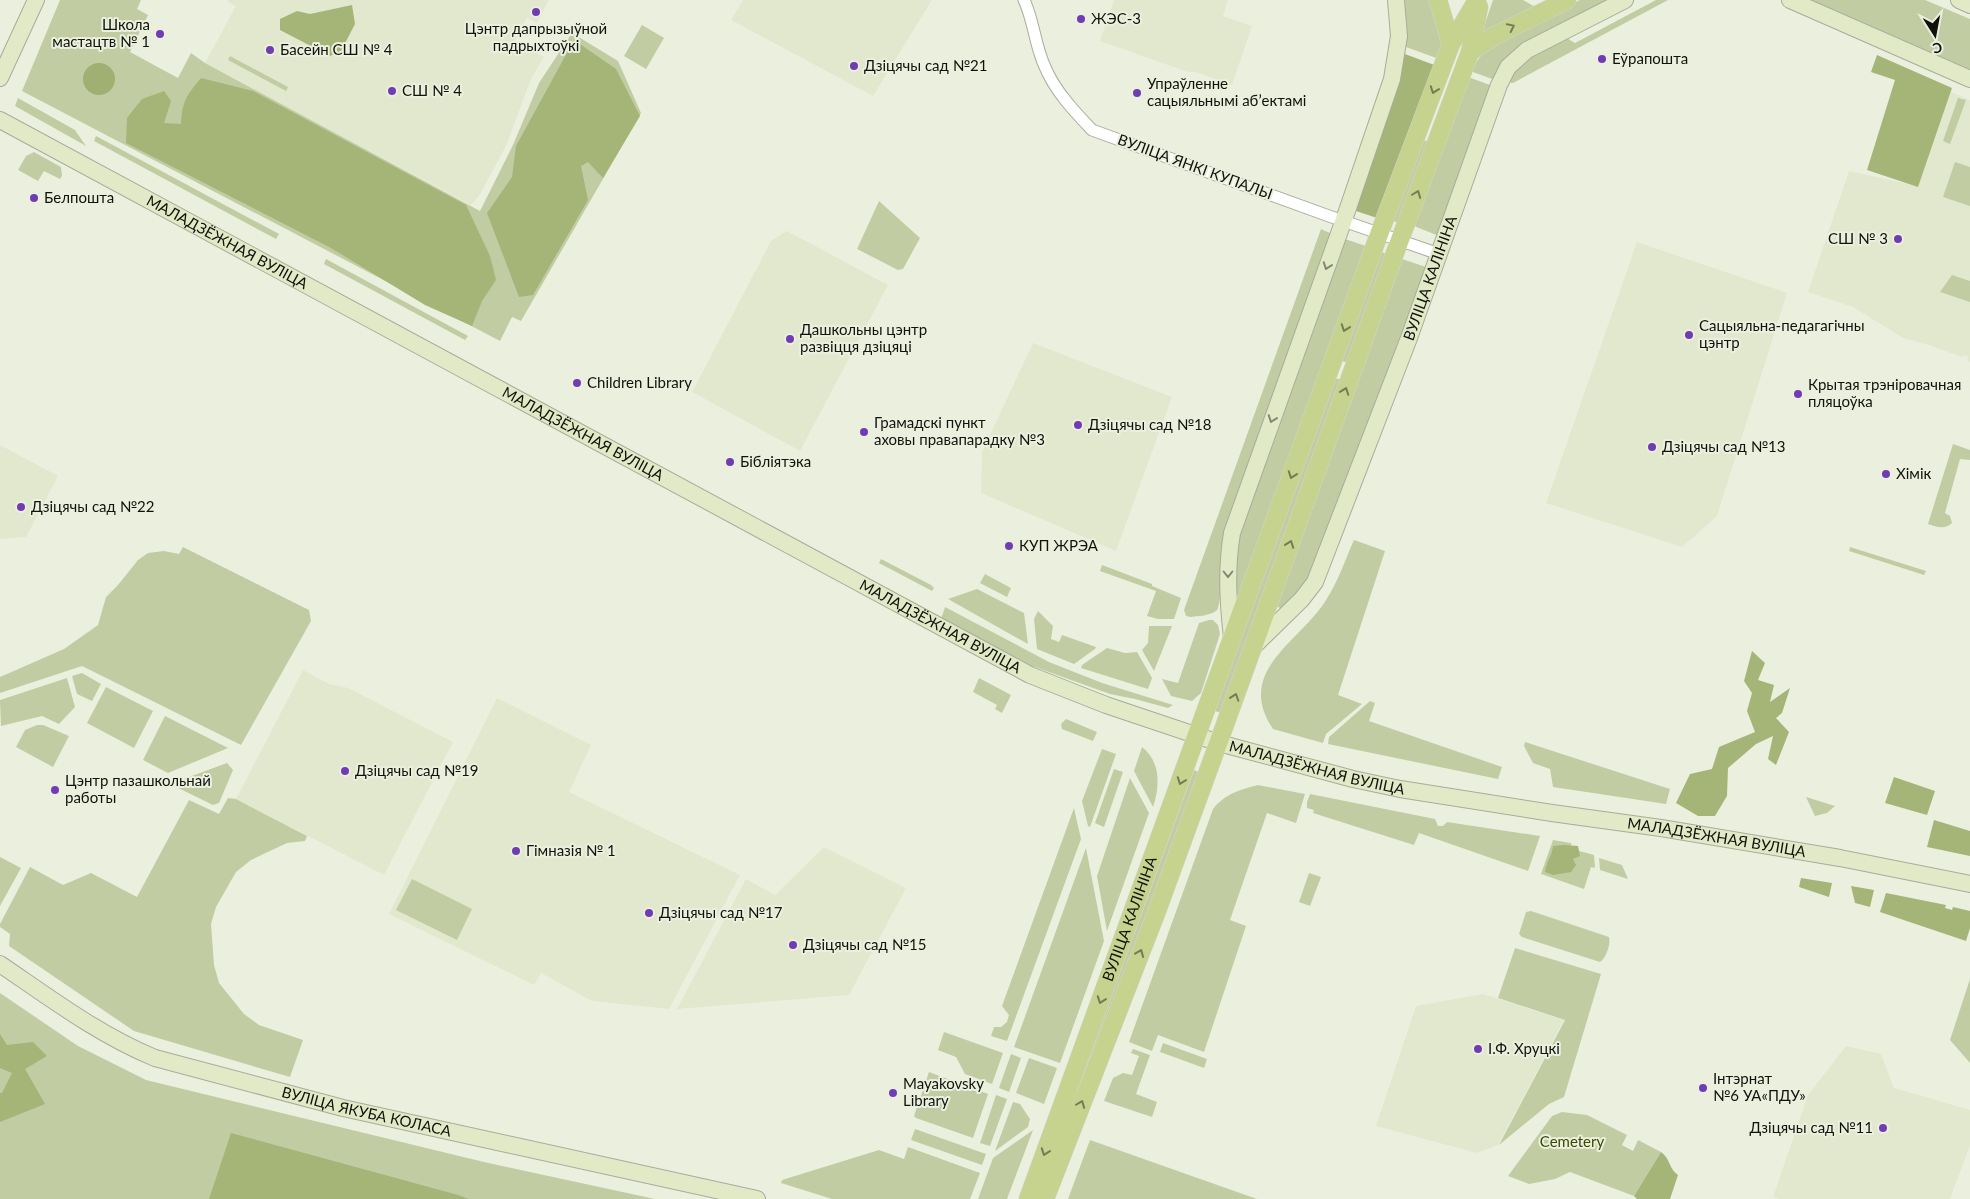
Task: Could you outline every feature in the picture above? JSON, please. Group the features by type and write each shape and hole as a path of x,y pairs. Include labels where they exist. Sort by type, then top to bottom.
{"main road":[{"path":"1438,0 1451,44"},
{"name":"ВУЛІЦА КАЛІНІНА","path":"1028,1199 1198,736 1332,363 1451,44 1479,0"},
{"name":"ВУЛІЦА КАЛІНІНА","path":"1045,1199 1157,911 1470,52 1479,0"},
{"path":"1470,52 1494,36 1567,0"},
{"path":"1422,122 1441,129"},
{"path":"1332,363 1353,370"}],"street":[{"path":"0,78 36,0"},
{"name":"ВУЛІЦА ЯНКІ КУПАЛЫ","path":"1024,0 1029,10 1045,68 1068,104 1092,130 1439,254"},
{"name":"ВУЛІЦА КАЛІНІНА","path":"1232,641 1228,560 1232,533 1344,220 1392,79 1399,36 1396,0"},
{"name":"ВУЛІЦА КАЛІНІНА","path":"1252,647 1292,610 1315,582 1439,254 1499,85 1508,67 1527,50 1624,0"},
{"path":"1790,0 1970,80"},
{"path":"1960,0 1970,5"},
{"name":"МАЛАДЗЁЖНАЯ ВУЛІЦА","path":"0,120 1030,675 1106,706 1219,742 1353,779 1400,789 1661,828 1831,856 1970,884"},
{"path":"1270,597 1274,610 1280,613 1292,610"},
{"name":"ВУЛІЦА ЯКУБА КОЛАСА","path":"0,964 95,1028 128,1047 155,1058 343,1108 757,1199"}],"shaded area":[{"name":"СШ № 4","path":"228,0 549,0 537,23 527,18 514,42 544,57 531,79 506,146 479,196 471,205 205,63 236,6 228,2"},
{"name":"Дзіцячы сад №21","path":"743,0 932,0 873,96 731,20"},
{"path":"1114,0 1228,0 1223,16 1252,26 1232,85 1196,72 1188,72 1100,41"},
{"path":"352,5 355,24 341,51 330,56 280,30 280,19 297,11 310,14"},
{"path":"574,40 616,69 640,116 603,178 588,162 581,166 588,200 533,295 519,297 487,213 512,177 516,146"},
{"path":"1405,54 1437,66 1380,219 1353,210 1399,82"},
{"path":"1877,55 1952,88 1918,187 1867,170 1895,80 1871,72"},
{"path":"99,63 111,67 115,79 111,91 99,95 87,91 83,79 87,67"},
{"path":"201,78 253,91 466,205 490,256 496,280 482,301 472,326 425,305 331,248 126,143 127,118 142,99 164,91 171,101 164,123 181,124 186,99"},
{"name":"СШ № 3","path":"1951,92 1970,100 1970,362 1967,361 1968,356 1963,355 1962,357 1903,338 1853,307 1808,292 1849,171 1918,186"},
{"name":"Дашкольны цэнтр развіцця дзіцяці","path":"787,231 888,285 800,451 692,392 771,241"},
{"path":"1637,242 1787,293 1717,516 1682,547 1546,503"},
{"name":"Дзіцячы сад №18","path":"1033,343 1172,397 1116,551 981,493 982,452"},
{"name":"Дзіцячы сад №22","path":"0,445 58,476 26,537 0,539"},
{"path":"1752,651 1765,663 1758,680 1774,685 1770,702 1790,688 1782,713 1776,718 1789,732 1776,765 1768,759 1773,736 1756,744 1728,768 1727,796 1715,816 1698,816 1676,803 1690,774 1712,769 1719,747 1755,732 1747,711 1752,693 1744,681"},
{"name":"Дзіцячы сад №19","path":"303,670 329,684 348,688 453,742 384,875 236,799"},
{"name":"Гімназія № 1","path":"497,698 591,745 569,792 740,875 669,1009 592,1001 541,973 534,985 389,914"},
{"path":"1894,777 1935,791 1927,815 1885,803"},
{"path":"1934,820 1970,831 1970,856 1927,847"},
{"path":"1553,846 1578,846 1580,856 1573,859 1576,865 1571,872 1553,875 1545,872"},
{"name":"Дзіцячы сад №15","path":"824,847 906,888 849,995 677,1009 746,879 775,895"},
{"path":"1801,878 1832,883 1829,897 1799,887"},
{"path":"1851,886 1874,890 1870,907 1855,903"},
{"path":"1886,893 1946,905 1945,908 1952,910 1953,907 1970,911 1970,928 1966,941 1880,912"},
{"path":"1483,994 1564,1020 1498,1145 1477,1153 1376,1126 1416,1006"},
{"path":"0,1034 7,1045 33,1042 47,1056 25,1069 45,1104 0,1122 0,1093 2,1093 12,1073 0,1068"},
{"name":"Дзіцячы сад №11","path":"1846,1046 1881,1054 1894,1088 1970,1110 1970,1145 1950,1199 1780,1199 1773,1197 1808,1095"},
{"path":"231,1133 458,1195 469,1199 209,1199"},
{"path":"1661,1152 1678,1175 1670,1199 1637,1199 1634,1196"}],"green space":[{"path":"60,0 141,0 137,9 148,15 130,52 178,78 191,53 205,63 480,211 513,145 539,83 572,33 618,61 641,113 521,321 512,317 500,341 22,91"},
{"path":"1404,0 1434,0 1445,43 1439,59 1406,47"},
{"path":"1493,0 1523,0 1539,9 1480,38"},
{"path":"1580,0 1615,0 1495,80 1470,71 1482,54 1496,42"},
{"path":"1656,0 1668,0 1513,83 1507,82 1520,63 1565,37 1575,43"},
{"path":"1801,0 1925,0 1970,19 1970,74"},
{"path":"642,25 664,38 646,69 624,56"},
{"path":"230,56 288,87 286,91 228,60"},
{"path":"1468,77 1493,86 1439,236 1414,226"},
{"path":"18,98 75,130 86,146 15,106"},
{"path":"1958,98 1966,100 1950,144 1943,141"},
{"path":"96,136 279,234 276,239 94,141"},
{"path":"1423,140 1430,142 1399,223 1393,221"},
{"path":"34,152 61,167 62,176 60,179 44,171 38,181 18,170 26,156"},
{"path":"1955,162 1970,167 1970,206 1943,197"},
{"path":"879,201 920,238 903,269 898,270 857,249"},
{"path":"1321,229 1332,234 1221,560 1217,610 1208,615 1186,616 1184,610"},
{"path":"1345,239 1369,247 1240,595 1236,594 1232,560 1237,534"},
{"path":"1380,251 1386,254 1348,363 1342,361"},
{"path":"326,259 468,336 465,340 324,264"},
{"path":"1402,259 1429,268 1310,580 1285,607 1277,607 1275,602"},
{"path":"1952,275 1970,281 1970,302 1940,292"},
{"path":"1335,378 1342,380 1221,713 1215,711"},
{"path":"1953,444 1970,450 1970,460 1960,459 1945,513 1950,516 1952,523 1947,527 1938,527 1928,524"},
{"path":"1354,540 1385,551 1338,695 1362,704 1326,734 1323,743 1273,729 1263,709 1261,690 1266,674 1275,658 1315,615 1326,600 1338,578"},
{"path":"183,547 309,610 311,621 241,745 82,666 0,693 0,677 64,649 98,625 106,597 138,560 148,553 164,551 179,554"},
{"path":"1850,547 1926,571 1924,575 1849,551"},
{"path":"881,559 934,588 932,591 879,563"},
{"path":"1102,565 1152,584 1152,586 1181,598 1174,619 1158,619 1147,616 1156,591 1100,571"},
{"path":"985,574 1011,588 1007,597 980,583"},
{"path":"977,589 1024,613 1028,644 948,599"},
{"path":"945,607 1049,662 1102,683 1173,705 1168,708 1110,694 1032,666 941,619"},
{"path":"1038,611 1053,626 1051,639 1059,642 1062,635 1096,647 1095,649 1074,664 1037,649 1034,619"},
{"path":"1213,620 1218,625 1220,634 1201,693 1192,701 1171,696 1162,679 1178,683 1199,623"},
{"path":"1149,626 1172,626 1154,671 1142,650 1148,643"},
{"path":"1107,648 1125,653 1137,652 1152,678 1148,689 1081,668 1082,665"},
{"path":"82,673 101,684 92,701 77,694 72,676"},
{"path":"67,678 75,707 59,724 42,716 1,726 0,700"},
{"path":"979,678 1011,695 1002,713 995,709 997,705 973,692"},
{"path":"106,687 153,711 134,748 87,723"},
{"path":"1370,701 1375,703 1369,721 1502,767 1498,779 1328,744 1329,737"},
{"path":"165,716 228,748 168,773 143,760"},
{"path":"1066,719 1097,732 1093,741 1062,729 1061,724"},
{"path":"37,725 43,725 69,736 53,767 16,747 25,730"},
{"path":"1525,742 1670,789 1666,804 1553,787 1550,769 1533,763 1524,746"},
{"path":"1142,747 1153,760 1156,767 1158,783 1153,807 1134,771"},
{"path":"1102,749 1116,754 1090,827 1088,826 1082,801"},
{"path":"227,763 233,770 219,803 213,805 170,784"},
{"path":"1114,769 1123,772 1104,827 1095,823"},
{"path":"1194,770 1199,772 1091,1074 1084,1072"},
{"path":"1130,778 1149,813 1107,931 1097,876"},
{"path":"1258,785 1305,794 1296,823 1267,813 1230,920 1246,926 1204,1052 1158,1035 1152,1051 1129,1042 1213,809 1233,793"},
{"path":"1310,794 1435,819 1438,826 1443,826 1447,822 1540,836 1528,871 1419,833 1414,845 1313,813 1314,810 1307,808"},
{"path":"1806,797 1835,806 1827,813 1815,816"},
{"path":"228,798 236,799 307,836 305,841 287,843 251,860 236,872 216,907 211,924 214,965 219,983 244,1014 259,1025 303,1040 290,1077 134,1031 9,946 10,934 0,927 30,867 63,885 91,873 137,897 189,800 219,814"},
{"path":"1074,808 1081,839 1007,1041 991,1036 994,1027 1001,1027 1007,1022 1009,1015 1002,1006"},
{"path":"1553,840 1571,843 1572,849 1594,855 1595,868 1591,867 1584,889 1541,874"},
{"path":"1086,848 1104,941 1060,1063 1014,1047"},
{"path":"0,857 21,868 0,906"},
{"path":"1599,858 1622,865 1628,879 1600,870"},
{"path":"1309,873 1321,877 1310,906 1299,902"},
{"path":"412,879 472,909 457,940 396,910"},
{"path":"1531,911 1609,937 1609,947 1606,954 1600,962 1522,937 1519,934 1526,912"},
{"path":"1515,948 1601,974 1564,1097 1549,1104 1499,1145 1565,1020 1498,998"},
{"path":"1970,979 1970,1063 1950,1040"},
{"path":"0,993 78,1046 146,1080 484,1162 655,1199 0,1199"},
{"path":"944,1032 1003,1053 992,1084 965,1074 956,1057 938,1050"},
{"path":"1163,1043 1207,1059 1204,1068 1160,1052"},
{"path":"1133,1049 1150,1055 1136,1094 1157,1102 1152,1117 1104,1101 1113,1078 1123,1073 1132,1075 1139,1056 1131,1053"},
{"path":"1011,1054 1021,1058 1009,1092 999,1088"},
{"path":"1029,1058 1057,1068 1044,1104 1016,1093"},
{"path":"929,1072 988,1094 973,1138 914,1116"},
{"path":"996,1095 1007,1099 990,1146 980,1143"},
{"path":"1013,1102 1020,1104 1030,1119 1028,1127 995,1151"},
{"name":"Cemetery","path":"1562,1112 1587,1115 1627,1135 1622,1145 1633,1151 1638,1140 1661,1152 1634,1196 1570,1172 1555,1179 1529,1184 1508,1176 1552,1116"},
{"path":"915,1129 986,1154 982,1165 911,1140"},
{"path":"1033,1130 1007,1199 978,1199 993,1158"},
{"path":"1090,1140 1257,1199 1068,1199"},
{"path":"908,1147 980,1173 970,1199 832,1199 781,1183 782,1180 879,1150 904,1159"}],"place":[{"name":"Цэнтр дапрызыўной падрыхтоўкі","path":"536,12"},
{"name":"ЖЭС-3","path":"1081,19"},
{"name":"Школа мастацтв № 1","path":"160,34"},
{"name":"Басейн СШ № 4","path":"270,50"},
{"name":"Еўрапошта","path":"1602,59"},
{"name":"Дзіцячы сад №21","path":"854,66"},
{"name":"СШ № 4","path":"392,91"},
{"name":"Упраўленне сацыяльнымі абʼектамі","path":"1137,93"},
{"name":"Белпошта","path":"34,198"},
{"name":"СШ № 3","path":"1898,239"},
{"name":"Сацыяльна-педагагічны цэнтр","path":"1689,335"},
{"name":"Дашкольны цэнтр развіцця дзіцяці","path":"790,339"},
{"name":"Children Library","path":"577,383"},
{"name":"Крытая трэніровачная пляцоўка","path":"1798,394"},
{"name":"Дзіцячы сад №18","path":"1078,425"},
{"name":"Грамадскі пункт аховы правапарадку №3","path":"864,432"},
{"name":"Дзіцячы сад №13","path":"1652,447"},
{"name":"Бібліятэка","path":"730,462"},
{"name":"Хімік","path":"1886,474"},
{"name":"Дзіцячы сад №22","path":"21,507"},
{"name":"КУП ЖРЭА","path":"1009,546"},
{"name":"Дзіцячы сад №19","path":"345,771"},
{"name":"Цэнтр пазашкольнай работы","path":"55,790"},
{"name":"Гімназія № 1","path":"516,851"},
{"name":"Дзіцячы сад №17","path":"649,913"},
{"name":"Дзіцячы сад №15","path":"793,945"},
{"name":"І.Ф. Хруцкі","path":"1478,1049"},
{"name":"Інтэрнат №6 УА«ПДУ»","path":"1703,1088"},
{"name":"Mayakovsky Library","path":"893,1093"},
{"name":"Дзіцячы сад №11","path":"1883,1128"}]}
